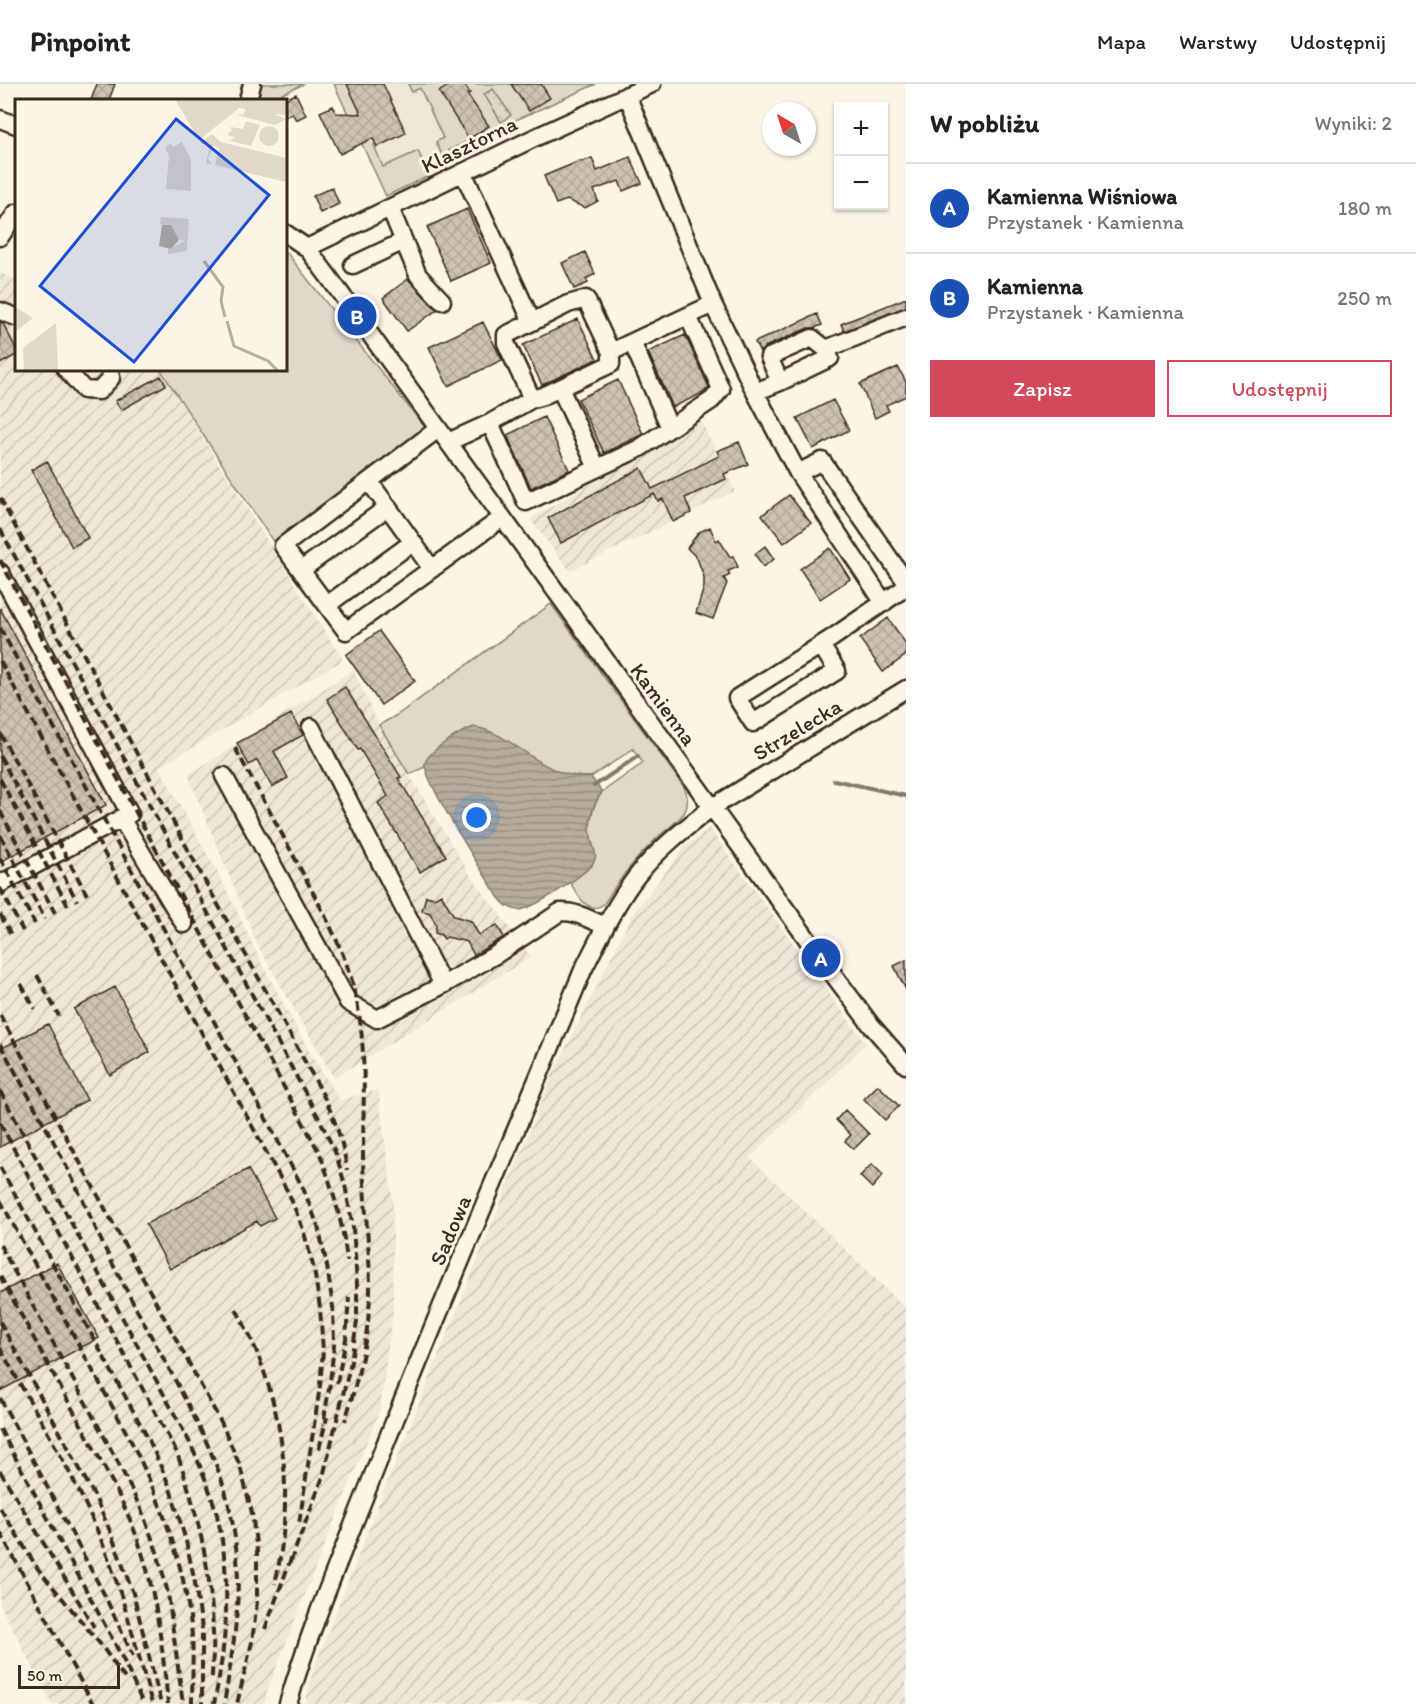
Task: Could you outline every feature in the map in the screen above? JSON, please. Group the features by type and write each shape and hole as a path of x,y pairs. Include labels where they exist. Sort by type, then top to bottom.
{"street":[{"path":"248,99 252,84"},
{"name":"Klasztorna","path":"307,248 652,84"},
{"path":"627,95 713,304 755,392 798,473 884,603"},
{"path":"0,119 15,125"},
{"path":"463,172 532,322"},
{"path":"390,208 418,275 442,301"},
{"path":"0,237 15,214"},
{"name":"Kamienna","path":"286,234 307,248 711,808 871,1025 906,1065"},
{"path":"353,265 404,241"},
{"path":"502,518 346,631 283,546 369,481 443,436 490,423 532,399 611,364 611,352 586,299 568,304 506,335 506,343 532,399"},
{"path":"611,352 713,304"},
{"path":"0,311 15,317"},
{"path":"490,423 526,502 640,448 712,400 721,389 688,316"},
{"path":"826,349 906,317"},
{"path":"755,392 780,382 830,358 826,349 812,338 769,357 780,382"},
{"path":"632,342 670,428"},
{"path":"67,370 84,390 99,391 111,378 110,370"},
{"path":"560,388 597,468"},
{"path":"798,473 822,461 906,582"},
{"path":"369,481 432,569"},
{"path":"301,570 388,507"},
{"path":"327,605 413,542"},
{"path":"0,572 130,814 0,884"},
{"path":"821,645 837,671 753,723 737,698 821,645 906,587"},
{"name":"Strzelecka","path":"711,808 906,689"},
{"path":"311,726 443,985"},
{"path":"224,776 348,1002 377,1019 497,954 561,912 568,911 605,926"},
{"name":"Sadowa","path":"288,1704 329,1586 396,1416 583,970 605,926 627,890 674,837 711,808"},
{"path":"121,818 184,924"}],"shaded area":[{"path":"262,84 304,84 271,99 258,99"},
{"path":"334,84 408,84 412,92 420,88 444,139 436,143 448,167 386,196"},
{"path":"334,84 347,84 376,144 374,145 383,167 418,151 429,176 386,196"},
{"path":"408,84 596,84 449,150 453,161 446,164 436,142 443,138 420,88 412,92"},
{"path":"493,89 511,115 501,122 484,94"},
{"path":"286,252 427,430 274,543 161,370 286,370"},
{"path":"0,273 15,280 15,370 160,370 343,660 159,767 225,886 259,958 310,1053 340,1100 378,1090 393,1202 393,1309 380,1410 318,1561 264,1704 52,1704 0,1605"},
{"path":"697,413 735,491 570,571 530,519 639,456"},
{"path":"551,604 684,787 687,797 687,807 681,817 639,856 620,879 604,904 598,907 584,902 570,882 592,866 591,819 602,792 643,763 633,749 591,777 574,777 561,774 492,733 461,733 430,755 425,767 409,774 379,725 397,715"},
{"path":"353,670 379,725 469,873 531,957 334,1078 258,946 188,775"},
{"path":"474,727 503,738 557,771 573,776 591,777 602,792 595,803 590,822 596,854 591,865 560,889 535,904 518,910 512,909 499,898 456,829 427,772 425,763 433,752 454,737"},
{"path":"709,828 866,1044 750,1158 906,1308 906,1704 305,1704 313,1670 552,1076 632,915 685,847"}],"building":[{"path":"97,84 115,84 109,99 91,99"},
{"path":"347,84 383,84 406,133 377,147 373,138 340,154 320,112 333,106 336,113 361,114"},
{"path":"451,84 464,84 470,93 467,94 489,126 469,139 439,92"},
{"path":"511,84 541,84 550,98 529,111"},
{"path":"296,94 306,115 296,120 292,113 286,116 285,99"},
{"path":"630,157 642,183 623,191 619,181 594,190 598,201 585,208 567,200 556,204 544,176 592,158 597,171"},
{"path":"332,187 339,204 320,213 313,196"},
{"path":"467,209 491,263 451,281 427,227"},
{"path":"585,252 595,274 586,279 588,283 574,289 562,263"},
{"path":"408,279 437,310 407,331 383,298"},
{"path":"906,298 906,307 844,331 841,324"},
{"path":"817,314 822,325 808,328 765,347 760,352 755,342"},
{"path":"578,319 597,359 542,385 523,345"},
{"path":"0,322 3,323 15,347 15,356 0,364"},
{"path":"483,322 502,360 448,386 429,347"},
{"path":"685,335 709,387 703,393 673,407 648,352"},
{"path":"898,367 906,382 906,396 886,405 889,411 875,418 860,384"},
{"path":"161,376 166,385 121,410 115,401"},
{"path":"618,380 643,434 604,453 578,399"},
{"path":"833,400 849,430 813,449 797,418"},
{"path":"544,417 569,470 531,488 507,435"},
{"path":"739,442 748,464 724,474 726,479 685,498 691,513 673,522 663,499 658,501 654,494 561,543 548,518 641,468 652,489 719,456 717,451"},
{"path":"47,461 88,538 72,547 31,470"},
{"path":"789,495 811,523 784,543 762,515"},
{"path":"710,527 716,541 719,539 730,557 733,556 738,567 728,571 730,575 724,578 727,583 713,619 696,613 704,587 704,577 697,558 687,548 699,532"},
{"path":"765,546 774,559 763,567 755,554"},
{"path":"830,548 850,579 820,599 800,569"},
{"path":"0,608 106,805 0,862"},
{"path":"888,618 906,644 906,655 883,672 860,639"},
{"path":"379,631 415,681 381,705 346,655"},
{"path":"345,687 401,777 398,778 446,856 420,872 378,803 388,796 327,699"},
{"path":"291,714 303,735 274,751 288,778 272,787 257,760 249,765 237,743"},
{"path":"441,894 454,916 471,921 479,935 497,925 504,937 474,955 467,942 447,937 444,939 435,933 436,925 430,913 422,911 426,896 434,898"},
{"path":"906,960 906,990 894,966"},
{"path":"115,987 150,1052 110,1075 74,1009"},
{"path":"48,1024 87,1100 0,1147 0,1049"},
{"path":"878,1085 899,1106 885,1120 864,1099"},
{"path":"845,1110 869,1134 854,1149 845,1141 851,1135 836,1120"},
{"path":"872,1164 883,1175 872,1188 860,1176"},
{"path":"248,1169 275,1218 260,1226 257,1221 170,1269 146,1224"},
{"path":"57,1263 99,1338 0,1391 0,1293"}],"waterway":[{"path":"594,786 638,756"},
{"path":"834,780 906,796"}],"railway":[{"path":"0,498 206,883 319,1087 337,1127 347,1170"},
{"path":"0,529 321,1122 336,1154 345,1185 353,1227 357,1321 351,1362 323,1477 291,1560"},
{"path":"0,560 320,1154 337,1207 347,1261"},
{"path":"0,628 303,1188 318,1226 333,1307 334,1345 323,1425"},
{"path":"0,661 289,1194 303,1229 314,1269 323,1351 320,1386 299,1524"},
{"path":"0,733 87,895"},
{"path":"235,748 330,925 348,969 358,1006 363,1050 363,1160 370,1292 368,1325 362,1357 345,1421"},
{"path":"0,756 77,901"},
{"path":"0,779 68,906"},
{"path":"0,811 55,913"},
{"path":"0,835 45,919"},
{"path":"0,858 35,924"},
{"path":"0,888 23,931"},
{"path":"0,914 12,937"},
{"path":"37,975 59,1016"},
{"path":"21,984 35,1009"},
{"path":"0,1015 223,1426 240,1466 252,1513 257,1551 257,1602 252,1642 237,1704"},
{"path":"0,1044 57,1148 112,1263 191,1411 221,1479 227,1497 235,1540 238,1587 235,1633 224,1704"},
{"path":"0,1091 189,1441 208,1486 222,1539 226,1586 225,1633 214,1704"},
{"path":"0,1123 177,1453 197,1519 210,1587 212,1680"},
{"path":"0,1167 149,1440 169,1485 186,1541 202,1628 202,1704"},
{"path":"0,1200 131,1441 161,1508 182,1577 191,1625 192,1704"},
{"path":"0,1245 141,1509 157,1552 168,1593 183,1704"},
{"path":"0,1276 108,1475 138,1539 153,1592 168,1704"},
{"path":"337,1383 346,1339 349,1297"},
{"path":"236,1309 256,1350 266,1379 275,1408 280,1437 284,1466 284,1524 275,1584"},
{"path":"0,1322 95,1497 110,1531 133,1593 161,1704"},
{"path":"0,1348 67,1468 102,1542 123,1602 152,1704"},
{"path":"0,1398 104,1594 133,1656"},
{"path":"319,1449 327,1417"},
{"path":"0,1429 123,1659 143,1704"},
{"path":"0,1471 94,1627"},
{"path":"0,1508 38,1569 101,1645 126,1680"},
{"path":"0,1532 93,1704"},
{"path":"265,1629 293,1553"}],"place":[{"name":"Kamienna","path":"357,316"},
{"name":"Kamienna Wiśniowa","path":"821,958"}]}
